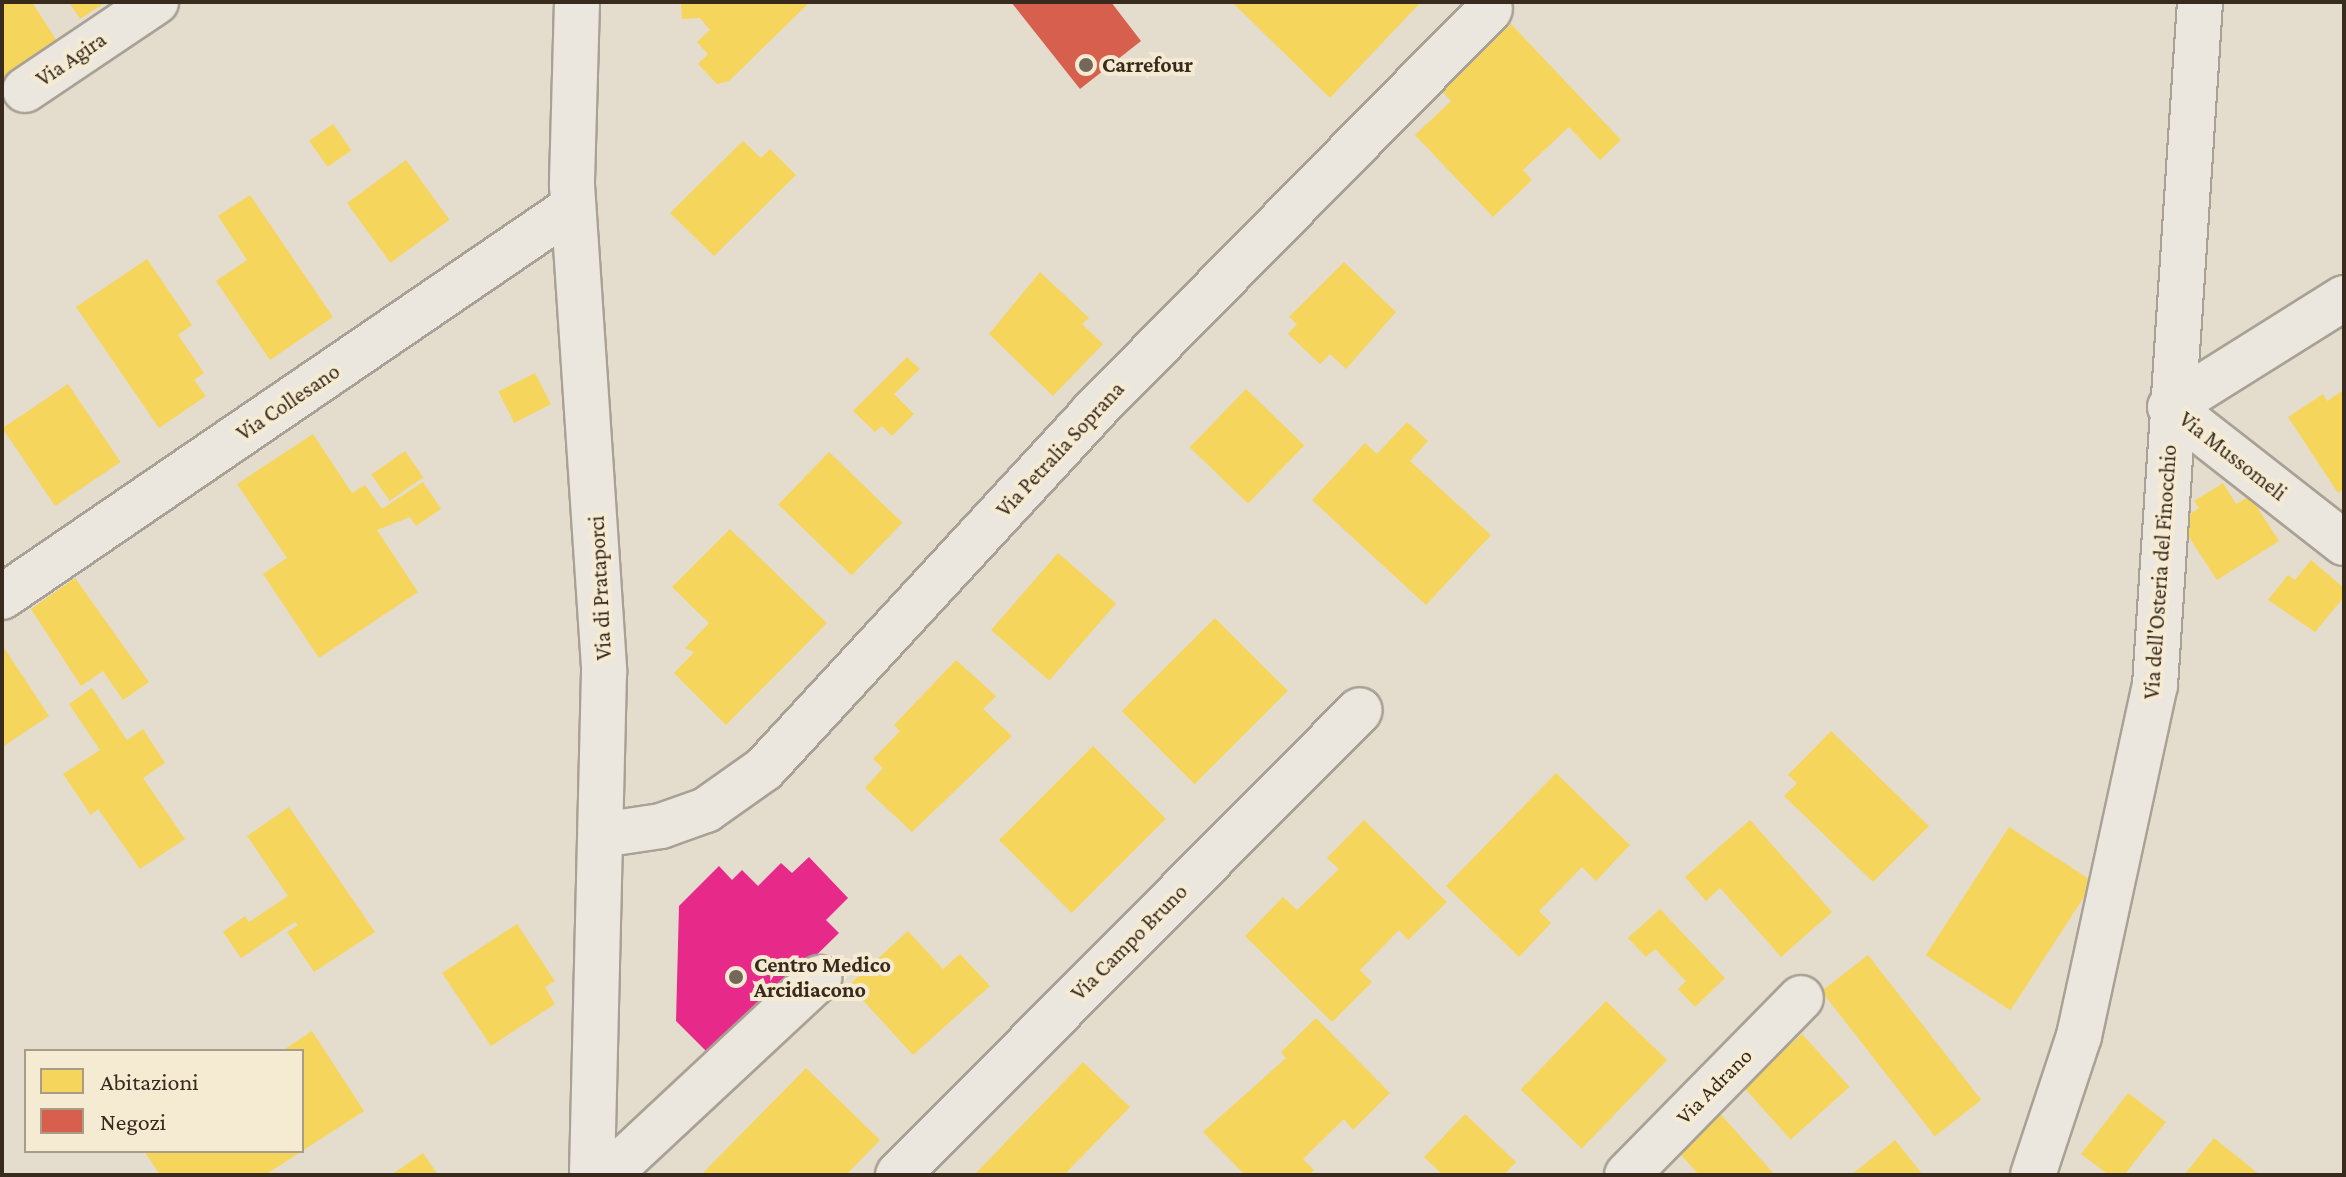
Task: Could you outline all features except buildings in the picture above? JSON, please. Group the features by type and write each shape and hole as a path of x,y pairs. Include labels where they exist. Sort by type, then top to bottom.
{"street":[{"name":"Via Agira","path":"25,90 156,2"},
{"name":"Via dell'Osteria del Finocchio","path":"2033,1175 2076,1049 2145,744 2160,635 2170,407 2200,2"},
{"name":"Via di Prataporci","path":"582,8 573,207 602,599 601,835 592,1175"},
{"name":"Via Petralia Soprana","path":"601,835 661,826 706,810 764,769 1092,413 1490,9"},
{"name":"Via Collesano","path":"2,597 573,207"},
{"name":"Via Mussomeli","path":"2344,298 2170,407 2344,543"},
{"name":"Via Campo Bruno","path":"898,1175 1360,710"},
{"path":"608,1175 819,978"},
{"name":"Via Adrano","path":"1627,1175 1801,998"}],"place":[{"name":"Carrefour","path":"1086,65"},
{"name":"Centro Medico Arcidiacono","path":"736,977"}]}
